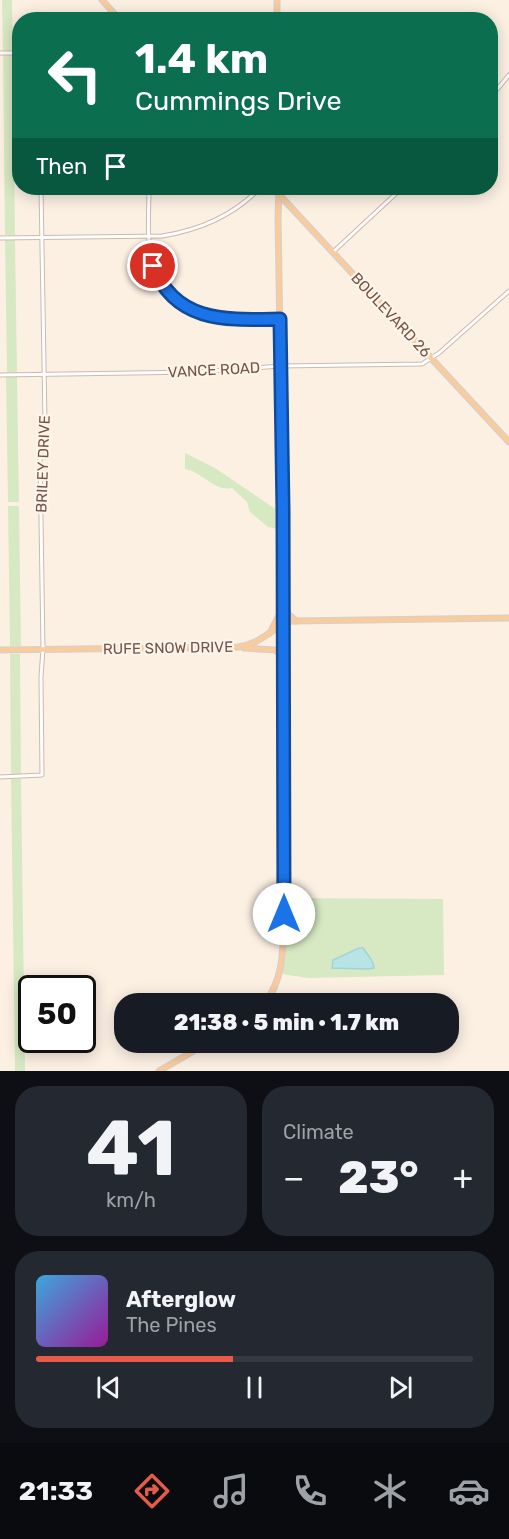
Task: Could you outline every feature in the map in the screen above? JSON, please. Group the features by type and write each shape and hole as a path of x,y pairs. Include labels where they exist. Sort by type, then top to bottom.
{"main road":[{"path":"102,0 113,12"},
{"path":"272,993 283,958 279,195"},
{"name":"BOULEVARD 26","path":"283,195 509,442"},
{"path":"282,595 288,614 296,621"},
{"path":"270,634 282,608"},
{"name":"RUFE SNOW DRIVE","path":"0,650 238,647 256,643 282,624 296,621 509,618"},
{"path":"238,647 275,650 283,656"},
{"path":"159,1071 190,1053"}],"street":[{"path":"498,88 509,75"},
{"name":"BRILEY DRIVE","path":"0,777 42,776 41,677 44,649 40,454 44,430 44,374 41,195"},
{"path":"149,195 149,236 153,266 167,290 189,308 214,318 280,319"},
{"path":"0,238 176,234 216,221 236,209 252,195"},
{"path":"333,252 394,195"},
{"name":"VANCE ROAD","path":"0,375 198,372 280,366 425,364 509,291"}],"green space":[{"path":"2,0 12,0 12,51 3,52"},
{"path":"3,55 12,55 12,195 15,195 15,235 5,235"},
{"path":"5,240 15,240 17,372 7,372"},
{"path":"6,377 17,377 19,502 8,502"},
{"path":"185,453 215,468 274,508 278,508 277,529 268,527 250,512 247,502 232,488 214,485 185,469"},
{"path":"8,506 19,506 21,646 10,646"},
{"path":"10,654 20,654 21,774 11,774"},
{"path":"11,779 21,779 24,975 18,975 18,1053 25,1053 25,1071 15,1071"},
{"path":"287,898 443,899 444,975 308,978 282,974 286,956"}],"water":[{"path":"363,948 372,960 374,968 332,968 333,960"}],"route":[{"path":"153,266 163,286 181,303 200,314 224,319 280,319 284,914"}]}
